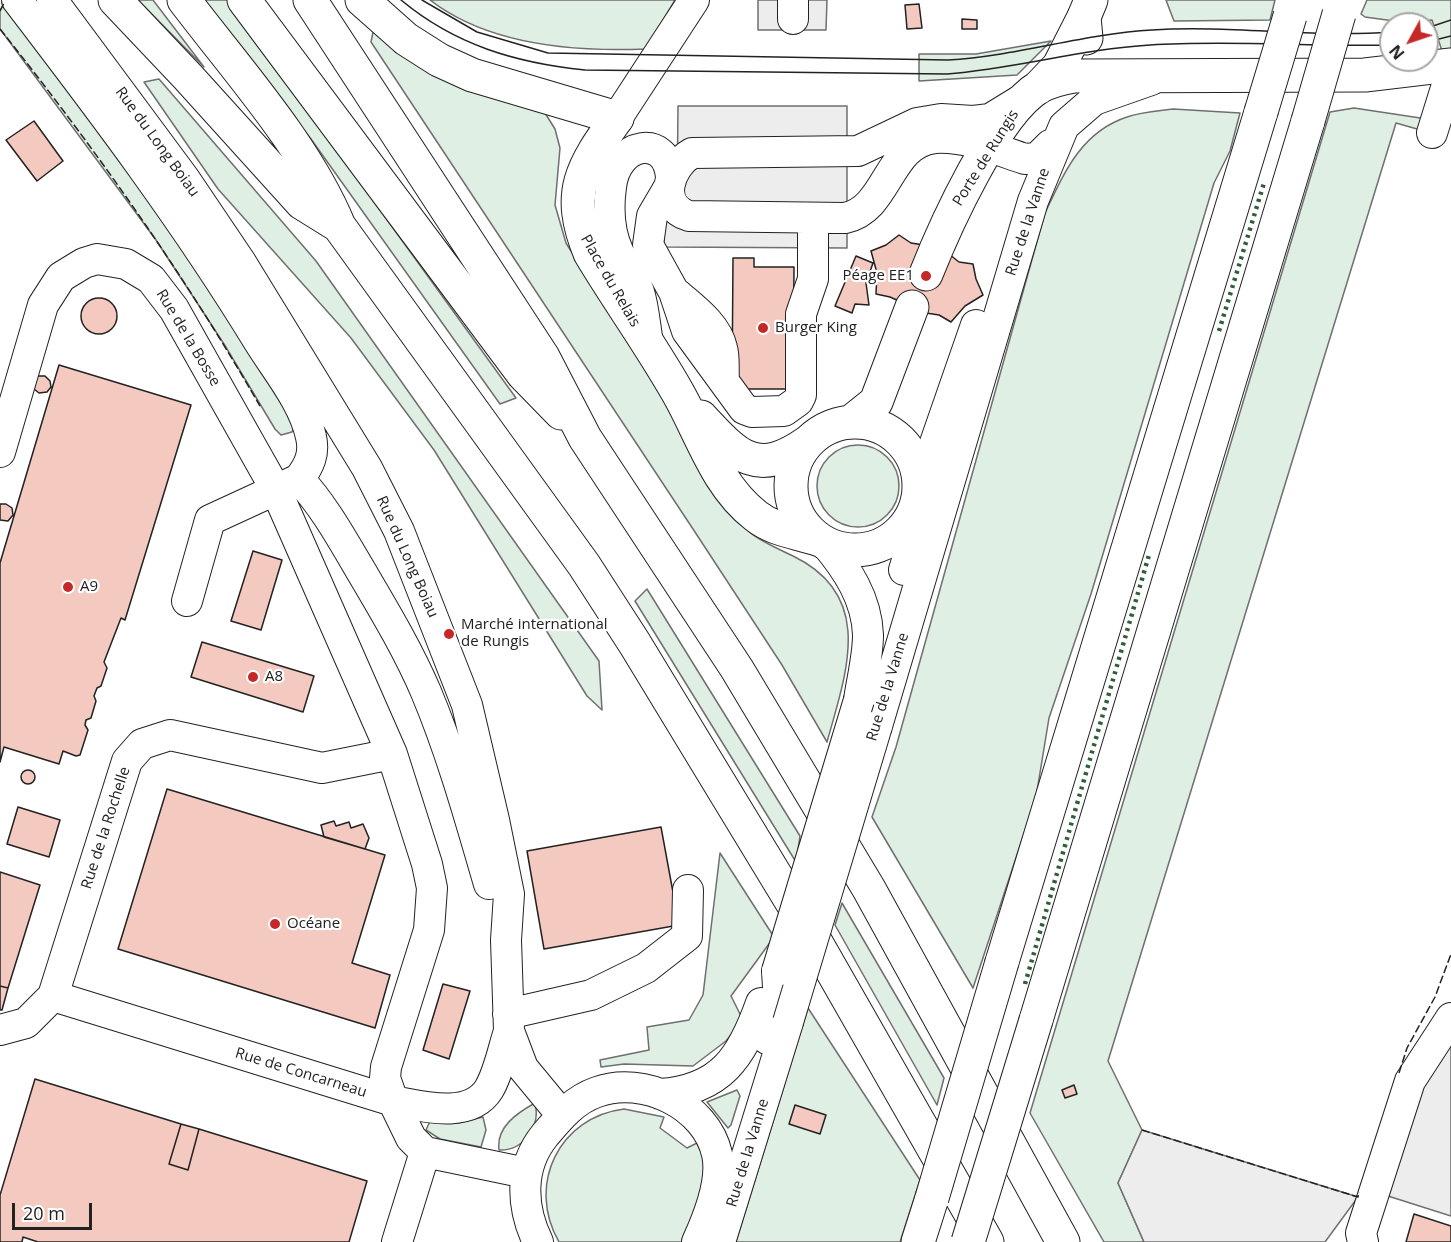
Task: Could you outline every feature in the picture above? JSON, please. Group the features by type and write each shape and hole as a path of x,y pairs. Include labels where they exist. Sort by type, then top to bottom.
{"main road":[{"path":"114,0 188,76 302,203 339,226"},
{"path":"184,0 291,141 324,190 339,226 584,565 635,644 810,932 987,1242"},
{"path":"244,0 524,374 585,438"},
{"path":"310,0 543,357 585,438 737,669 870,890 1063,1242"},
{"path":"362,0 406,39 439,60 472,75 617,118"},
{"path":"968,1242 1342,7"},
{"path":"918,1242 1292,8"},
{"path":"1087,18 1095,61 1116,83"},
{"name":"Porte de Rungis","path":"926,274 949,217 990,147 1014,110 1059,66 1087,18"},
{"path":"1032,93 1074,76 1116,83 1166,76 1365,75 1449,81"},
{"name":"Place du Relais","path":"617,118 588,159 578,190 577,209 580,228 590,253 678,392 716,468 745,506 772,526 823,541"},
{"path":"851,422 876,402 912,307"},
{"name":"Place du Relais","path":"678,392 730,449 751,460 773,461 808,442"},
{"path":"851,422 868,423 885,429 900,440 911,454 917,471 918,498 898,534 884,544 868,549 851,550 823,541 806,528 796,512 791,494 794,466 808,442 828,428 851,422"}],"street":[{"path":"17,0 175,212 231,295 301,411 312,440 313,454 308,467 288,484 210,520 187,602"},
{"name":"Rue du Long Boiau","path":"52,0 184,178 242,264 367,468 399,531 467,705 509,894 506,940 508,1022 523,1068 561,1114"},
{"name":"Place du Relais","path":"617,118 646,70 694,0"},
{"path":"1432,132 1449,81"},
{"name":"Rue de la Vanne","path":"859,700 874,669 912,544 918,498 1019,196 1054,140 1087,105 1116,83"},
{"path":"813,218 813,279 801,314 801,394 798,401 777,413 752,412 737,403 687,331 674,292 651,254 647,236 652,216 678,164 687,156 698,152 844,152 864,149 929,120 990,119 1032,93"},
{"path":"649,349 639,293 613,237 610,223 610,189 616,165 630,151 646,148 664,157 670,165 671,205 677,212 689,216 845,218 861,213 875,198 896,163 923,142 932,138 956,139 1031,159 1042,154 1054,140"},
{"name":"Rue de la Vanne","path":"705,1239 788,1022 1033,201 1054,140"},
{"path":"844,152 857,157 870,178 869,201 861,213"},
{"name":"Rue de la Bosse","path":"0,452 43,305 51,289 61,277 84,262 97,259 113,261 138,270 164,294 288,484"},
{"path":"288,484 392,754 432,888 429,930 386,1067 385,1078 393,1101 411,1138 425,1152 526,1173"},
{"path":"288,484 310,490 344,541 425,689 451,759 506,940"},
{"path":"660,1094 694,1089 707,1083 730,1064 747,1040 763,996 777,971 859,700 868,635 863,606 843,564 823,541"},
{"name":"Rue de la Rochelle","path":"0,1030 26,1023 53,996 127,761 142,744 170,735 322,768 392,754"},
{"path":"508,1022 591,995 646,968 687,936 688,890"},
{"path":"705,1239 717,1180 779,1004 777,971"},
{"name":"Rue de Concarneau","path":"53,996 393,1101 447,1108 459,1107 480,1098 488,1091 508,1022"},
{"path":"1363,1242 1361,1233 1410,1081 1451,1018"},
{"path":"538,1242 526,1206 526,1173 540,1141 561,1114 580,1100 598,1091 630,1088 660,1094 684,1107 704,1127 718,1156 717,1180"},
{"path":"397,1242 425,1152"}],"green space":[{"path":"138,0 153,0 204,67"},
{"path":"203,0 228,0 516,398 500,404 311,139"},
{"path":"430,0 675,0 646,49 619,50 562,47 505,36 453,15"},
{"path":"1166,0 1275,0 1270,20 1174,21"},
{"path":"1367,0 1451,0 1451,50 1442,51 1439,42 1439,12 1379,12 1379,19 1365,17 1361,14"},
{"path":"3,5 82,104 192,261 297,420 292,432 281,435 275,429 224,344 156,240 0,29 0,11"},
{"path":"373,32 545,113 555,129 560,148 555,205 566,243 738,520 761,540 793,556 819,573 836,592 845,614 848,638 841,689 827,742 782,665 371,42"},
{"path":"1051,41 1017,75 919,81 919,54 976,54"},
{"path":"159,79 316,261 599,661 602,710 587,696 434,450 351,338 218,189 144,82"},
{"path":"1354,108 1427,119 1424,131 1396,123 1108,1061 1142,1130 1118,1183 1144,1242 1104,1242 1030,1113 1330,112"},
{"path":"1173,109 1240,113 1230,151 1214,183 1091,594 1049,718 1036,797 973,988 872,817 896,747 1045,213 1067,169 1086,143 1097,133 1132,115"},
{"path":"858,445 874,448 887,457 896,470 899,486 896,502 887,515 874,524 858,527 842,524 829,515 820,502 817,486 820,470 829,457 842,448"},
{"path":"647,589 800,836 796,862 635,601"},
{"path":"720,853 774,937 731,996 743,1020 726,1041 693,1066 624,1064 601,1067 600,1060 649,1050 647,1027 689,1020 703,995"},
{"path":"842,903 944,1078 937,1105 835,925"},
{"path":"808,1008 920,1180 900,1242 736,1242"},
{"path":"737,1090 740,1096 728,1128 707,1102"},
{"path":"535,1103 535,1121 528,1136 516,1146 499,1150 504,1128 521,1111"},
{"path":"624,1109 664,1117 660,1128 687,1148 697,1143 706,1162 697,1215 682,1242 559,1242 550,1220 546,1198 548,1177 555,1157 566,1140 582,1125 601,1115"},
{"path":"483,1117 486,1130 481,1147 440,1139 426,1130 430,1121 458,1123"}],"shaded area":[{"path":"758,0 827,0 826,30 758,30"},
{"path":"678,106 847,106 847,248 664,247 664,221 677,204"},
{"path":"1451,1033 1451,1216 1388,1196 1419,1088"},
{"path":"1142,1130 1358,1197 1325,1242 1144,1242 1118,1183"}],"building":[{"path":"919,4 922,28 907,29 905,5"},
{"path":"962,19 977,20 977,29 962,29"},
{"path":"34,121 63,161 37,181 6,140"},
{"name":"Péage EE1","path":"899,235 911,243 949,254 959,262 973,264 983,295 965,306 951,322 939,315 926,313 890,297 876,294 877,273 871,251 886,245"},
{"path":"856,256 873,263 866,283 869,305 855,304 852,313 835,306"},
{"name":"Burger King","path":"733,258 754,258 754,267 794,267 793,389 732,389"},
{"path":"99,298 112,303 117,316 112,329 99,334 86,329 81,316 86,303"},
{"name":"A9","path":"59,365 191,405 125,620 121,618 104,662 107,668 101,686 97,688 94,696 96,701 91,718 86,720 85,725 88,730 80,755 76,756 63,751 59,764 4,747 0,762 0,563"},
{"path":"37,376 45,376 50,381 51,387 47,392 39,393 34,389"},
{"path":"0,504 6,504 12,508 13,515 8,521 0,520"},
{"name":"A8","path":"253,551 282,560 261,630 231,621"},
{"name":"A8","path":"202,642 314,676 303,712 191,677"},
{"path":"25,770 31,770 35,777 31,784 25,784 21,780 21,774"},
{"path":"167,789 385,855 352,963 390,975 375,1028 118,949"},
{"path":"18,807 60,820 49,857 7,844"},
{"path":"334,821 336,826 349,822 351,828 363,824 369,838 365,849 324,837 321,825"},
{"path":"661,827 679,925 544,949 527,851"},
{"path":"0,872 40,885 8,988 0,986"},
{"path":"443,984 470,991 449,1059 423,1050"},
{"path":"0,986 8,988 2,1010 0,1010"},
{"path":"35,1079 181,1124 169,1164 188,1170 199,1129 367,1181 349,1242 38,1242 23,1237 22,1242 0,1242 0,1195"},
{"path":"1074,1085 1077,1094 1065,1098 1062,1090"},
{"path":"795,1105 826,1115 820,1134 789,1124"},
{"path":"181,1124 199,1129 188,1170 169,1164"},
{"path":"1414,1214 1451,1226 1451,1242 1406,1242"}],"tram line":[{"path":"401,0 443,29 487,49 511,57 585,70 947,74 1150,45 1210,43 1379,45"},
{"path":"422,0 477,32 548,53 948,60 974,58 1126,32 1152,30 1212,29 1332,34 1379,32"},
{"path":"1439,24 1451,20"},
{"path":"1439,39 1451,36"}],"hedge":[{"path":"1219,331 1264,183"},
{"path":"1025,984 1149,555"}],"fence":[{"path":"0,11 4,3"},
{"path":"0,29 70,120 137,213 201,308 260,406"},
{"path":"1399,1073 1407,1048 1435,997 1451,954"},
{"path":"1142,1130 1358,1197 1359,1192"}],"place":[{"name":"Péage EE1","path":"926,276"},
{"name":"Burger King","path":"763,328"},
{"name":"A9","path":"68,587"},
{"name":"Marché international de Rungis","path":"449,634"},
{"name":"A8","path":"253,677"},
{"name":"Océane","path":"275,924"}]}
